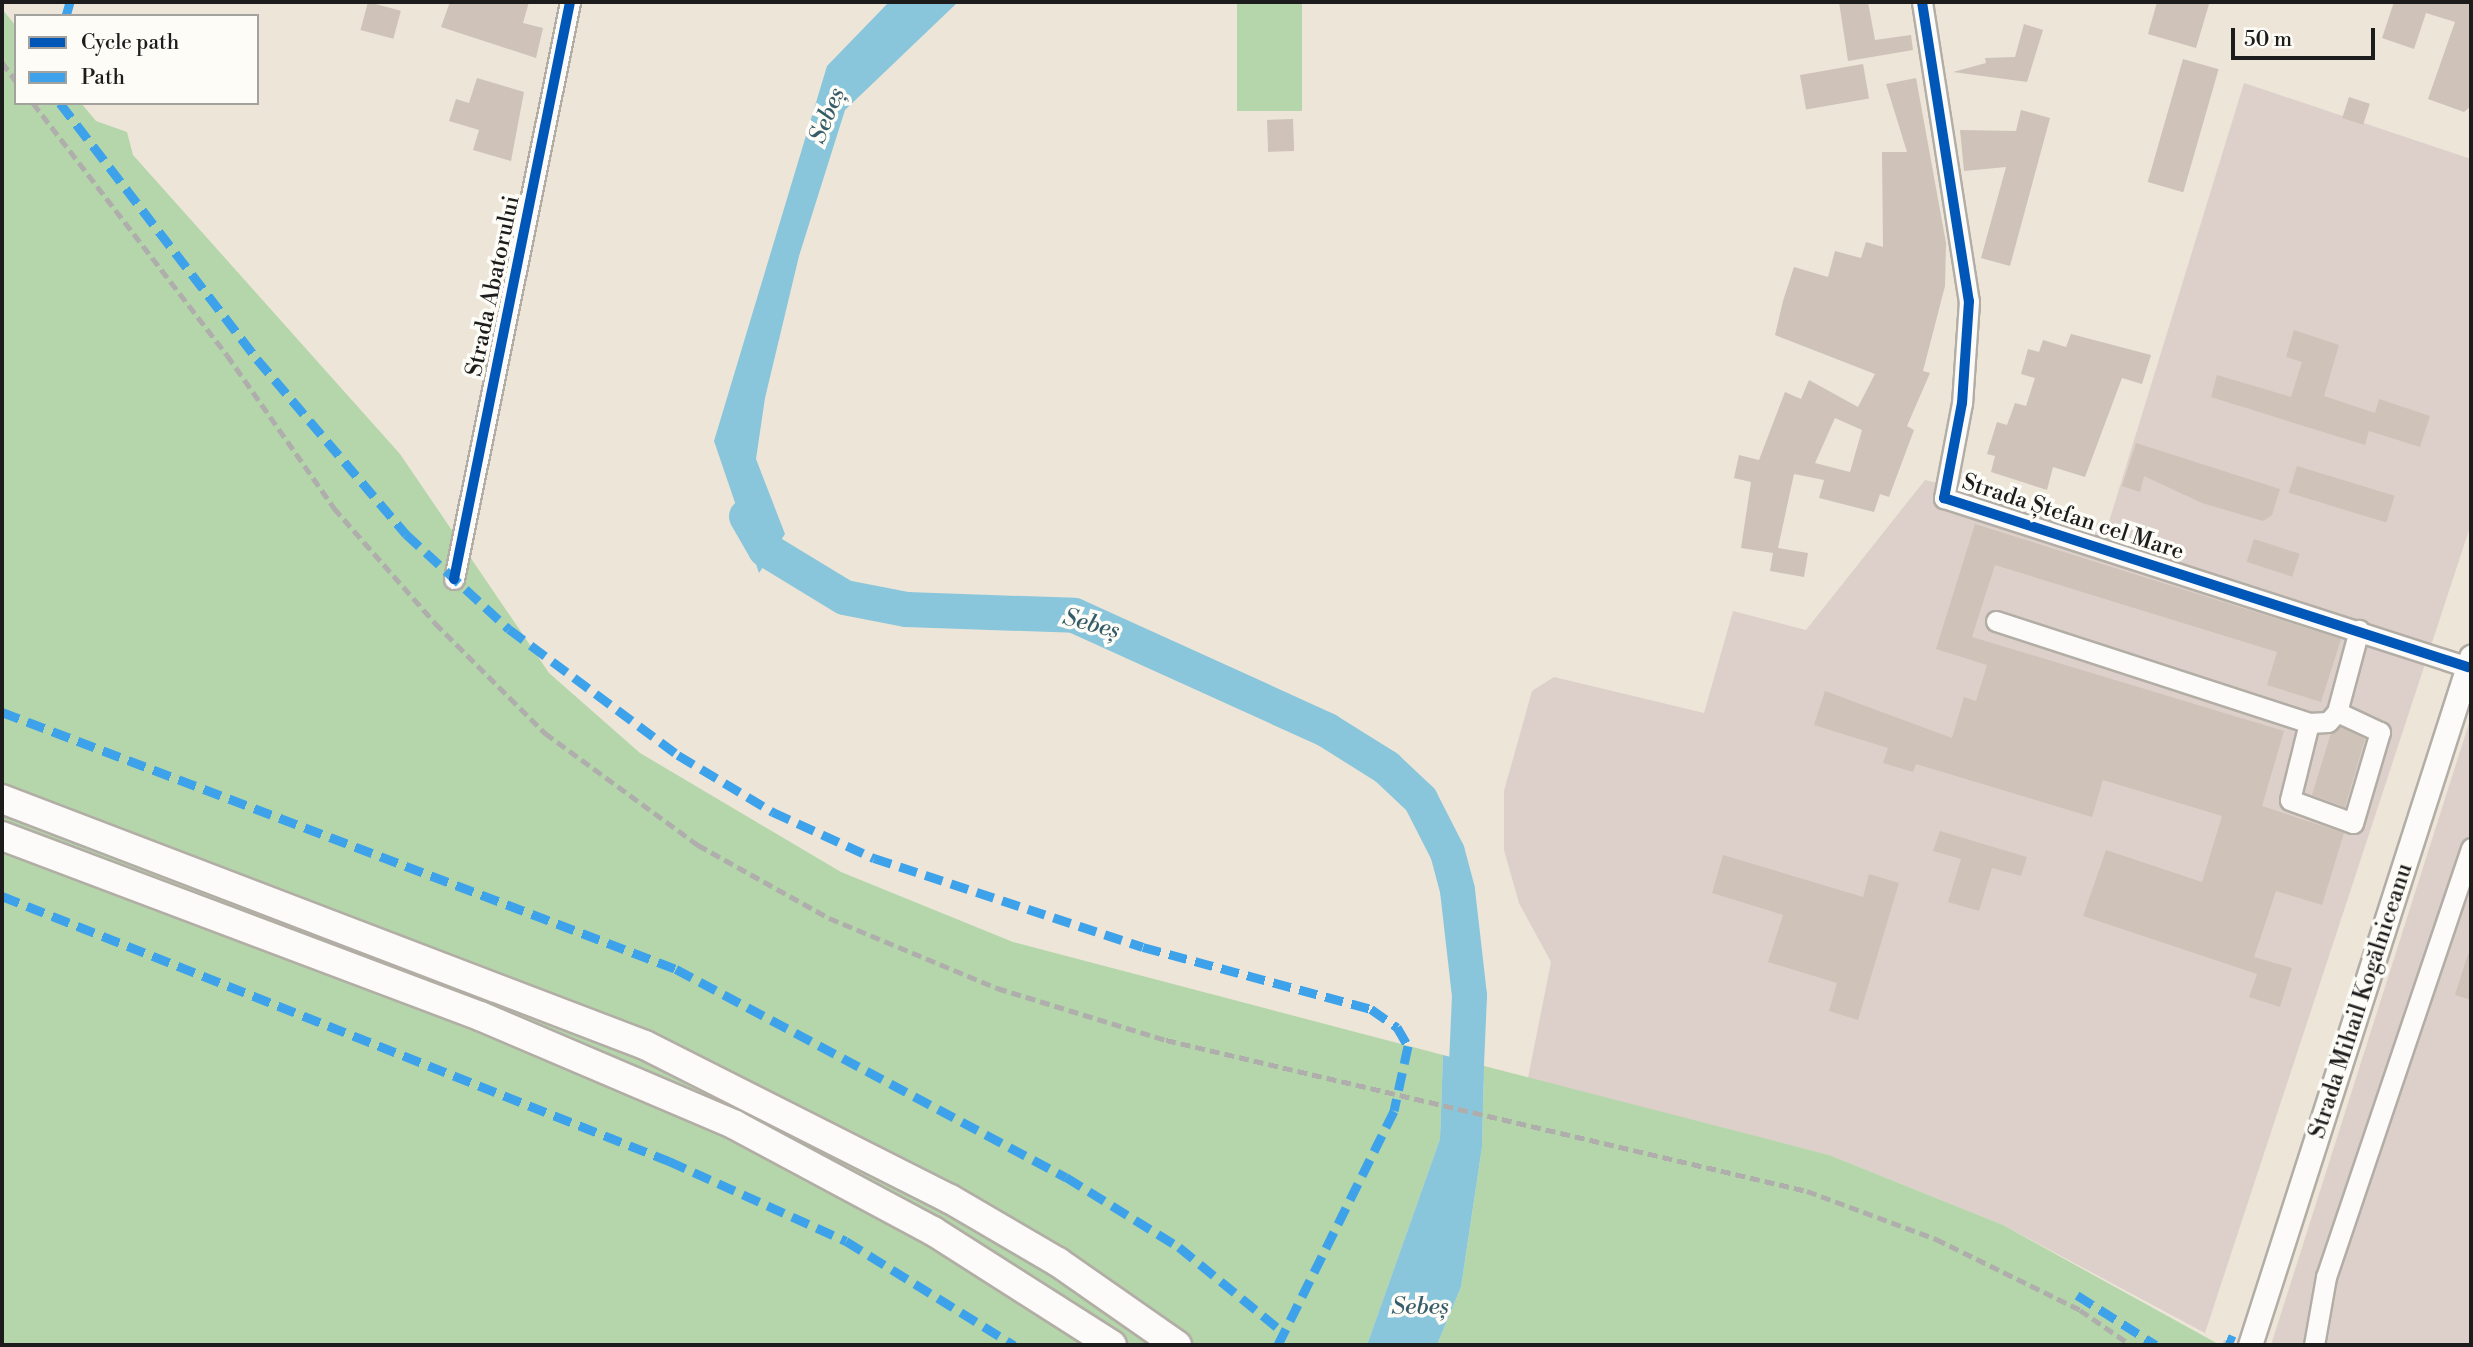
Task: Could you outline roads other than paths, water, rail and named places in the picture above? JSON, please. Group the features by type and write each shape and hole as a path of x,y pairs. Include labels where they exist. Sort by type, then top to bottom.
{"highway":[{"path":"2,799 513,990 657,1051 950,1199 1177,1345"},
{"path":"2,836 480,1016 734,1125 933,1231 1112,1345"}],"main road":[{"name":"Strada Mihail Kogălniceanu","path":"2250,1345 2470,664"}],"street":[{"name":"Strada Abatorului","path":"454,579 570,2"},
{"name":"Strada Ștefan cel Mare","path":"1922,2 1969,301 1962,403 1944,498 2470,664"},
{"path":"1996,621 2309,723 2328,722 2337,712 2359,630"},
{"path":"2309,723 2290,800 2353,823 2380,732 2337,712"},
{"path":"2314,1345 2326,1277 2471,848"}],"water":[{"path":"889,2 958,2 845,110 799,256 765,398 756,459 785,534 759,573 714,441 827,66"},
{"name":"Sebeș","path":"1443,1055 1484,1066 1482,1147 1461,1287 1437,1345 1367,1345 1440,1139"}],"waterway":[{"name":"Sebeș","path":"746,516 765,549 844,597 906,609 1074,615 1327,730 1386,767 1420,799 1447,852 1457,890 1469,995 1464,1108"}],"railway":[{"path":"2,62 14,78"},
{"path":"35,105 227,355 334,508 435,623 545,733 698,845 829,918 997,988 1166,1040 1807,1191 1936,1239 2080,1310 2131,1345"}]}
